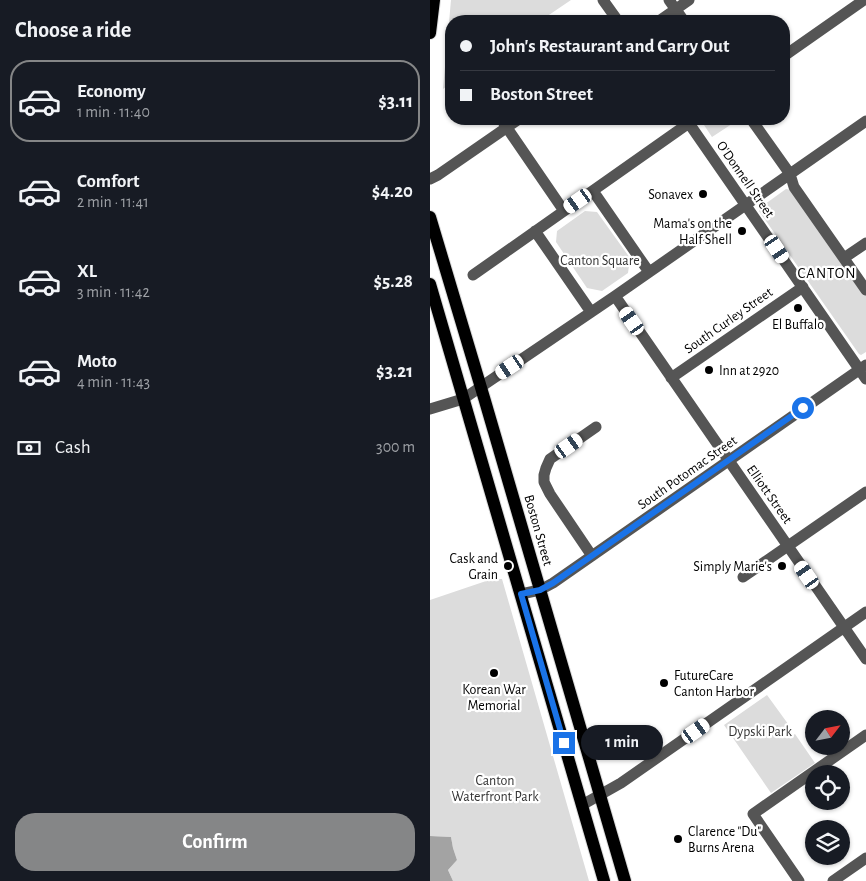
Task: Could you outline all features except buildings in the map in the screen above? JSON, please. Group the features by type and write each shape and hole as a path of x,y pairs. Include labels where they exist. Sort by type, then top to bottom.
{"main road":[{"path":"430,33 434,0"},
{"name":"Boston Street","path":"430,217 625,881"},
{"path":"430,284 604,881"}],"street":[{"path":"603,0 614,15"},
{"path":"664,15 672,5 689,0"},
{"path":"790,52 862,3"},
{"path":"430,410 463,399 866,121"},
{"path":"430,179 438,175 501,125"},
{"path":"505,125 564,211"},
{"path":"473,275 683,125"},
{"name":"O'Donnell Street","path":"691,125 803,287 864,371"},
{"path":"756,125 790,174 794,187 866,290"},
{"path":"592,191 649,272"},
{"path":"536,231 591,312"},
{"path":"844,258 866,243"},
{"name":"South Curley Street","path":"671,378 803,287"},
{"name":"Elliott Street","path":"614,296 866,659"},
{"name":"South Potomac Street","path":"521,594 540,590 728,461 864,371"},
{"path":"592,556 550,494 544,482 544,475 548,462 555,455 596,427"},
{"path":"743,577 866,492"},
{"path":"582,805 621,783 866,612"},
{"path":"799,881 752,814 866,735"},
{"path":"834,881 866,858"}],"green space":[{"path":"451,0 571,0 549,15 450,15"},
{"path":"445,67 445,88 443,89"},
{"path":"704,125 730,125 712,137"},
{"path":"786,189 792,190 866,295 866,352 861,355 759,211 761,207"},
{"name":"Canton Square","path":"585,211 597,212 630,258 628,273 602,291 587,288 556,242 557,231"},
{"name":"Canton Waterfront Park","path":"492,579 502,579 589,881 453,881 448,870 457,860 451,837 430,836 430,600"},
{"name":"Dypski Park","path":"767,695 791,728 786,732 790,737 795,734 805,748 805,755 809,755 815,763 805,765 805,770 771,793 724,725"}],"shaded area":[{"path":"430,836 451,837 457,860 448,870 453,881 430,881"}],"place":[{"name":"Sonavex","path":"703,194"},
{"name":"Mama's on the Half Shell","path":"742,231"},
{"name":"El Buffalo","path":"798,308"},
{"name":"Inn at 2920","path":"709,370"},
{"name":"Cask and Grain","path":"508,566"},
{"name":"Simply Marie's","path":"782,566"},
{"name":"Korean War Memorial","path":"494,673"},
{"name":"FutureCare Canton Harbor","path":"664,683"},
{"name":"Clarence \"Du\" Burns Arena","path":"678,839"}],"district":[{"name":"CANTON","path":"827,273"}],"route":[{"path":"564,743 521,594 540,590 553,583 803,408"}]}
